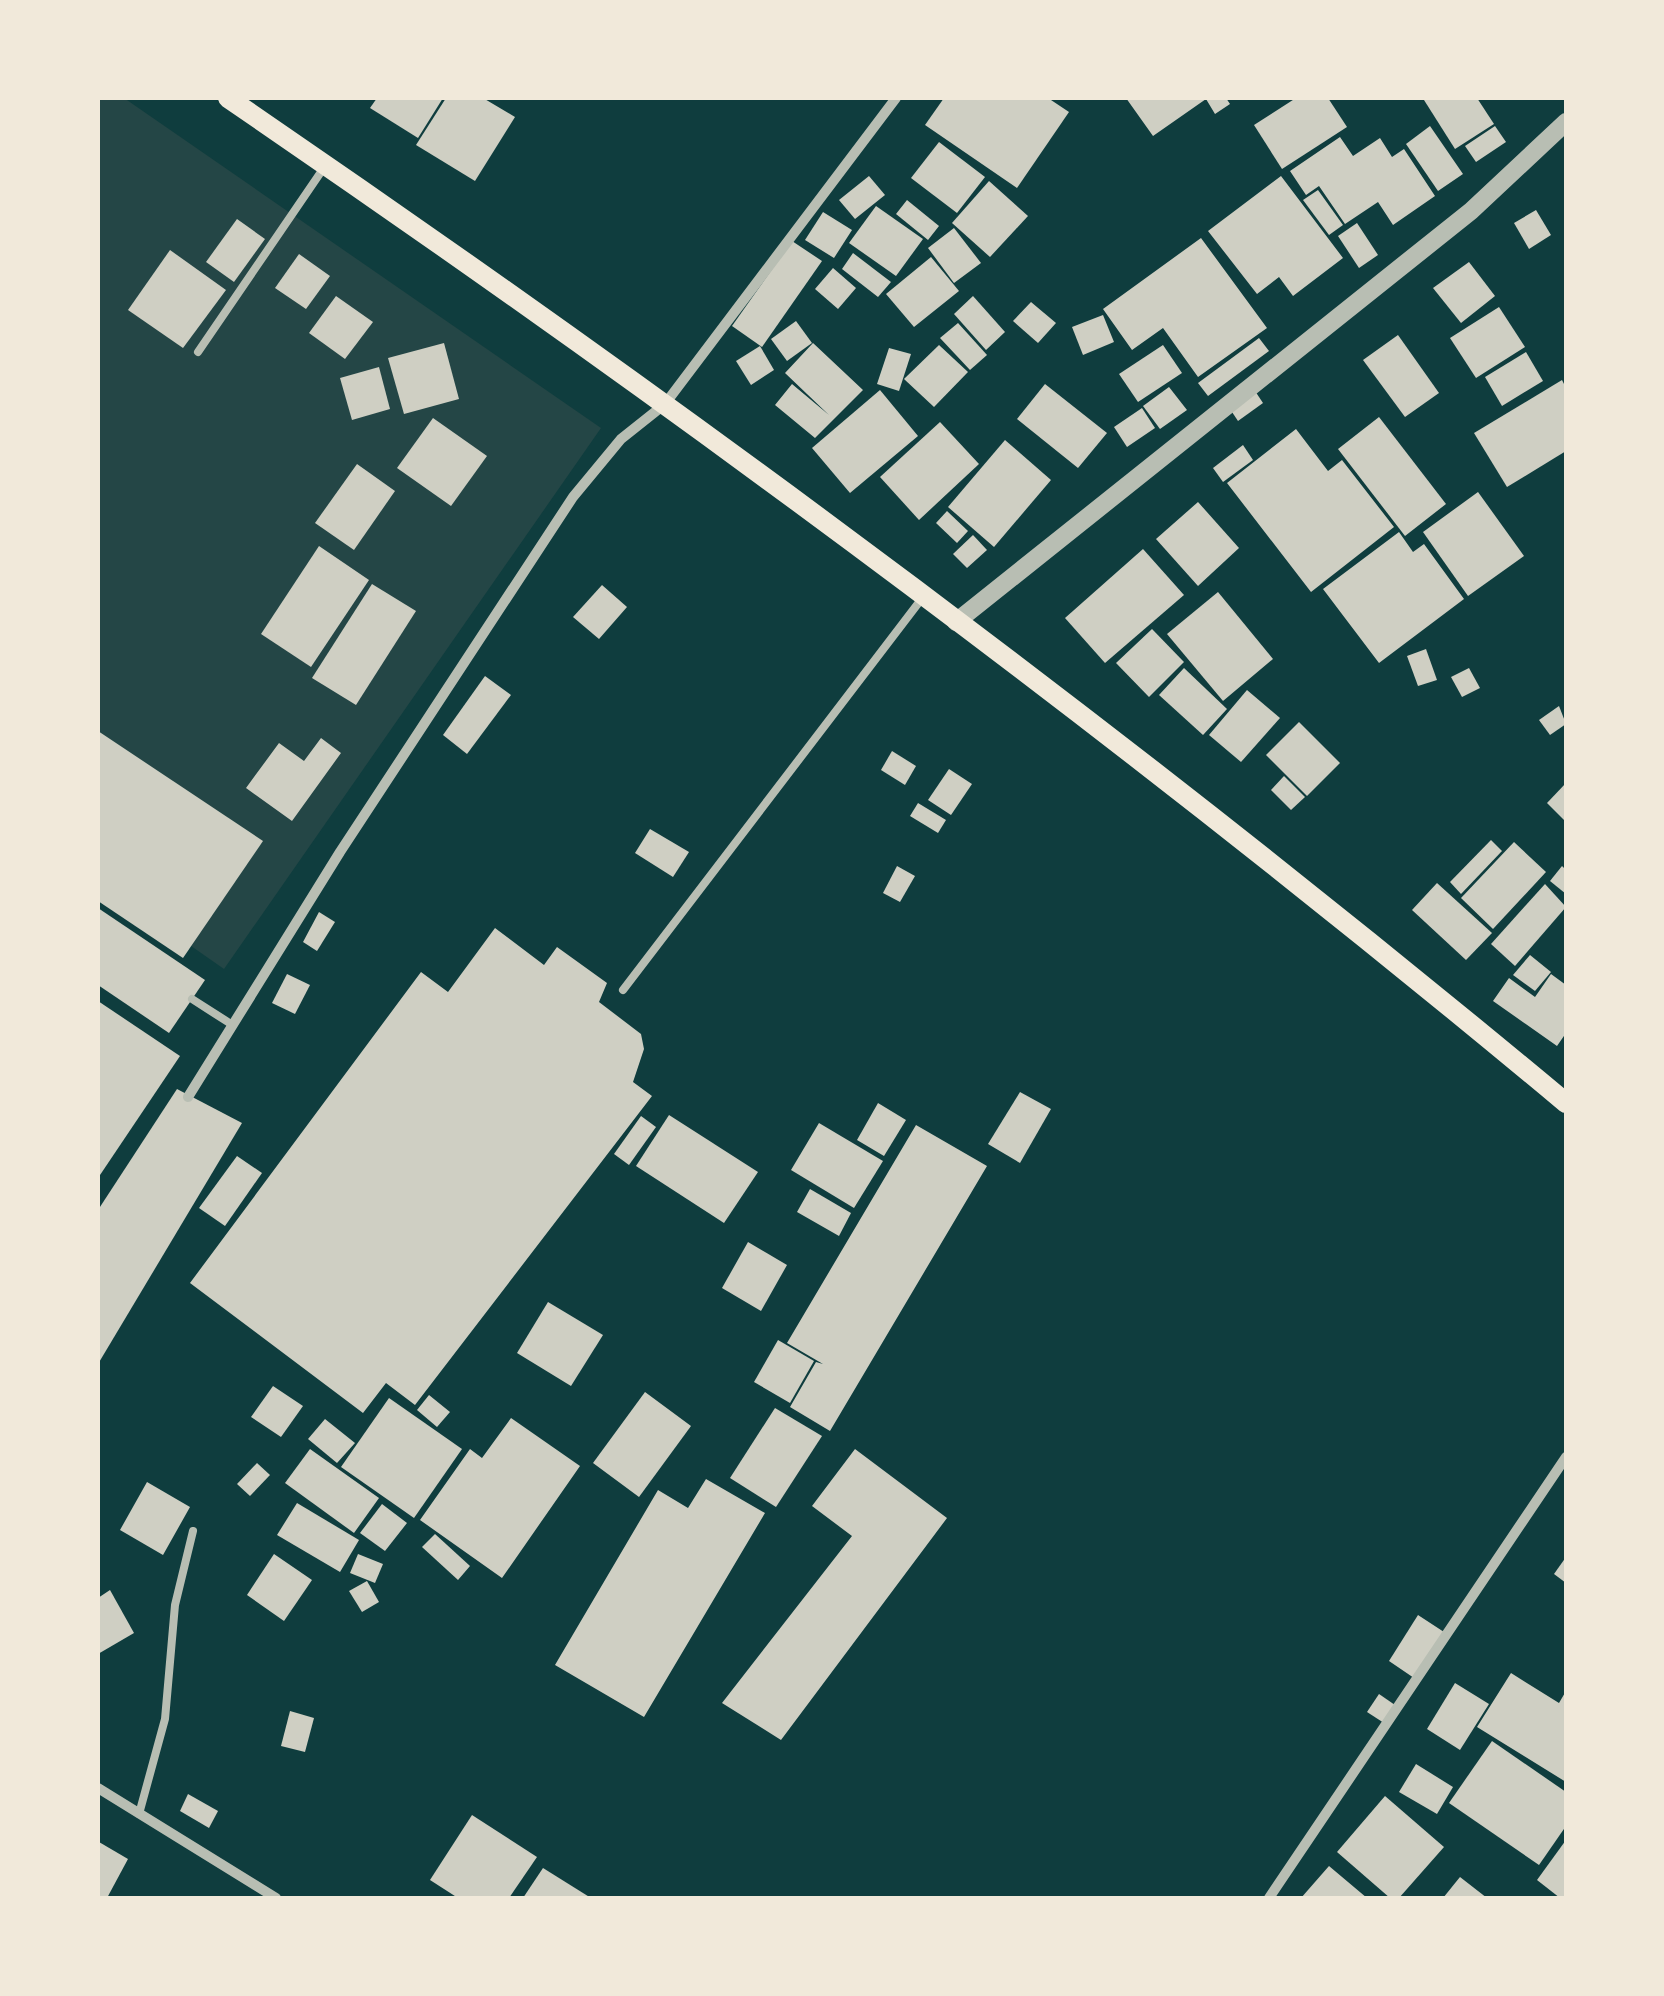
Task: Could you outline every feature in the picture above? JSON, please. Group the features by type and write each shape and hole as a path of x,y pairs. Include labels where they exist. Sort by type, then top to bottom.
{"main road":[{"path":"228,98 665,404 923,597 1566,1104"}],"street":[{"path":"188,1097 230,1024 573,497 621,439 665,404 896,98"},
{"path":"956,622 1471,211 1566,122"},
{"path":"1269,1898 1566,1457"},
{"path":"98,1788 276,1898"}],"lane":[{"path":"198,352 326,166"},
{"path":"623,990 923,597"},
{"path":"192,999 230,1024"},
{"path":"140,1814 164,1719 175,1604 193,1532"}],"shaded area":[{"path":"98,98 124,98 601,428 224,969 98,881"}],"building":[{"path":"377,98 443,98 418,138 370,108"},
{"path":"446,98 483,98 515,117 475,181 416,145"},
{"path":"944,98 1048,98 1069,112 1017,188 925,125"},
{"path":"1126,98 1226,98 1230,104 1215,114 1206,99 1153,136"},
{"path":"1296,98 1328,98 1347,127 1282,169 1254,125"},
{"path":"1477,98 1494,124 1455,149 1424,100"},
{"path":"1430,126 1463,174 1438,191 1406,144"},
{"path":"1495,126 1506,142 1476,162 1465,146"},
{"path":"1340,137 1353,156 1380,138 1392,157 1404,149 1435,196 1393,225 1378,202 1345,224 1319,186 1306,195 1290,171"},
{"path":"939,142 985,177 957,213 911,178"},
{"path":"869,176 885,195 855,219 839,200"},
{"path":"1281,176 1343,258 1293,296 1279,277 1257,294 1208,231"},
{"path":"989,181 1028,216 990,257 952,223"},
{"path":"1318,190 1343,225 1329,235 1303,200"},
{"path":"907,200 939,226 928,240 896,214"},
{"path":"876,206 923,239 896,276 849,243"},
{"path":"1536,210 1551,235 1529,249 1514,223"},
{"path":"823,212 852,230 834,258 805,240"},
{"path":"237,219 265,239 234,282 206,262"},
{"path":"1357,223 1378,255 1359,268 1338,236"},
{"path":"954,228 981,263 954,283 928,248"},
{"path":"1201,238 1267,328 1198,377 1163,328 1132,350 1103,309"},
{"path":"792,241 822,261 762,347 732,326"},
{"path":"170,250 226,290 183,348 128,310"},
{"path":"853,253 891,282 878,297 842,269"},
{"path":"299,254 330,276 306,309 275,288"},
{"path":"931,257 959,291 914,327 886,294"},
{"path":"1469,262 1495,296 1461,323 1433,288"},
{"path":"833,268 856,288 838,309 815,289"},
{"path":"336,296 373,322 345,359 309,333"},
{"path":"973,296 1005,332 986,350 954,314"},
{"path":"1031,302 1056,323 1038,343 1013,321"},
{"path":"1499,307 1525,347 1476,378 1450,338"},
{"path":"1103,315 1114,342 1083,355 1072,327"},
{"path":"796,321 812,343 787,361 771,339"},
{"path":"958,323 987,355 970,370 940,338"},
{"path":"1398,335 1439,393 1405,417 1363,360"},
{"path":"1259,338 1269,351 1208,396 1198,383"},
{"path":"444,343 459,399 404,414 388,358"},
{"path":"813,343 863,390 815,438 775,405 792,384 829,415 785,373"},
{"path":"939,345 968,372 934,407 904,379"},
{"path":"1163,345 1182,373 1138,402 1119,374"},
{"path":"760,346 774,370 751,385 736,361"},
{"path":"889,348 911,354 899,391 877,384"},
{"path":"1526,352 1543,381 1502,406 1485,377"},
{"path":"379,367 390,409 352,420 340,378"},
{"path":"1562,380 1566,388 1566,451 1507,487 1474,433"},
{"path":"1045,384 1107,433 1078,468 1017,419"},
{"path":"1169,387 1187,410 1160,429 1143,406"},
{"path":"880,390 918,436 850,493 812,448"},
{"path":"1255,391 1263,403 1238,421 1230,409"},
{"path":"1142,408 1155,428 1127,447 1114,427"},
{"path":"1379,417 1446,504 1405,536 1338,449"},
{"path":"433,418 487,456 451,506 397,468"},
{"path":"940,422 979,464 919,520 880,477"},
{"path":"1296,429 1328,471 1342,460 1394,527 1311,592 1227,483"},
{"path":"1005,440 1051,480 994,547 948,507"},
{"path":"1243,445 1253,460 1223,482 1213,468"},
{"path":"357,464 395,491 354,550 315,523"},
{"path":"1478,492 1524,556 1468,596 1423,532"},
{"path":"1198,502 1239,548 1198,586 1156,539"},
{"path":"947,511 968,531 957,543 936,523"},
{"path":"1399,532 1413,552 1424,544 1464,599 1379,663 1323,589"},
{"path":"973,535 987,550 967,568 953,554"},
{"path":"319,546 369,580 311,667 261,634"},
{"path":"1143,549 1184,595 1105,663 1065,618"},
{"path":"372,584 416,611 356,705 312,678"},
{"path":"602,585 627,607 599,639 573,617"},
{"path":"1218,592 1273,659 1223,701 1167,634"},
{"path":"1152,629 1184,662 1149,697 1116,663"},
{"path":"1426,649 1437,680 1418,686 1407,656"},
{"path":"1184,668 1227,709 1203,735 1159,695"},
{"path":"1469,668 1480,688 1462,697 1451,677"},
{"path":"485,676 511,695 467,754 443,735"},
{"path":"1247,690 1280,718 1241,762 1209,735"},
{"path":"1559,706 1566,724 1550,735 1539,720"},
{"path":"1299,722 1340,763 1307,796 1266,755"},
{"path":"98,731 263,841 183,958 98,901"},
{"path":"321,738 341,753 292,821 246,788 279,743 304,761"},
{"path":"892,751 916,766 905,785 881,770"},
{"path":"949,769 972,784 951,815 928,800"},
{"path":"1284,776 1305,797 1291,810 1271,790"},
{"path":"1566,783 1566,822 1547,803"},
{"path":"918,803 946,820 938,833 910,816"},
{"path":"650,829 689,852 673,877 635,853"},
{"path":"1491,840 1502,851 1461,894 1450,882"},
{"path":"1514,842 1546,872 1493,929 1461,898"},
{"path":"897,866 915,876 900,902 883,893"},
{"path":"1562,866 1566,870 1566,894 1550,881"},
{"path":"1437,883 1492,933 1466,960 1412,910"},
{"path":"1545,884 1566,907 1515,966 1491,944"},
{"path":"98,908 205,980 169,1033 98,985"},
{"path":"319,912 335,922 317,951 303,942"},
{"path":"495,928 544,965 557,947 607,983 599,1002 641,1034 644,1049 633,1082 652,1096 415,1405 386,1383 363,1413 190,1283 421,972 448,992"},
{"path":"1530,955 1551,972 1535,991 1513,975"},
{"path":"287,974 310,985 295,1014 272,1003"},
{"path":"1551,974 1566,985 1566,1033 1557,1046 1493,1001 1509,978 1535,997"},
{"path":"98,1001 180,1056 98,1178"},
{"path":"177,1089 242,1123 98,1364 98,1210"},
{"path":"1020,1092 1051,1109 1020,1163 988,1144"},
{"path":"878,1103 906,1120 884,1156 857,1140"},
{"path":"669,1115 758,1172 724,1223 636,1166"},
{"path":"641,1116 656,1127 629,1165 614,1154"},
{"path":"819,1123 883,1161 854,1208 791,1170"},
{"path":"916,1125 987,1166 830,1431 790,1407 816,1362 823,1364 787,1343"},
{"path":"237,1156 262,1173 225,1226 199,1208"},
{"path":"810,1189 851,1213 839,1236 797,1212"},
{"path":"748,1242 787,1265 761,1311 722,1288"},
{"path":"548,1302 603,1335 571,1386 517,1353"},
{"path":"778,1340 814,1361 790,1403 754,1382"},
{"path":"273,1386 303,1406 281,1437 251,1417"},
{"path":"645,1392 691,1426 639,1497 593,1463"},
{"path":"429,1395 450,1412 437,1427 417,1410"},
{"path":"389,1398 462,1449 414,1518 341,1467"},
{"path":"775,1408 822,1436 776,1507 730,1478"},
{"path":"511,1418 580,1466 502,1578 420,1520 470,1449 482,1458"},
{"path":"325,1419 355,1443 337,1463 308,1439"},
{"path":"310,1449 379,1498 354,1533 285,1483"},
{"path":"855,1449 947,1518 781,1740 722,1703 852,1536 812,1506"},
{"path":"257,1463 270,1475 250,1496 237,1484"},
{"path":"706,1479 765,1513 644,1717 555,1665 658,1490 688,1508"},
{"path":"147,1482 190,1507 163,1555 120,1530"},
{"path":"297,1503 359,1540 340,1572 277,1535"},
{"path":"382,1504 407,1523 385,1551 360,1533"},
{"path":"435,1534 470,1566 458,1580 422,1547"},
{"path":"274,1554 312,1580 284,1621 247,1595"},
{"path":"358,1554 383,1564 375,1583 350,1573"},
{"path":"1566,1557 1566,1583 1554,1574"},
{"path":"367,1581 379,1602 362,1612 349,1591"},
{"path":"110,1590 134,1633 98,1654 98,1598"},
{"path":"1418,1615 1444,1632 1414,1678 1389,1661"},
{"path":"1511,1673 1559,1703 1566,1691 1566,1782 1477,1727"},
{"path":"1455,1683 1489,1704 1460,1750 1427,1729"},
{"path":"1379,1694 1395,1705 1384,1723 1367,1712"},
{"path":"290,1711 314,1718 305,1752 281,1746"},
{"path":"1492,1741 1566,1792 1566,1826 1539,1865 1449,1803"},
{"path":"1416,1764 1453,1787 1437,1814 1399,1792"},
{"path":"188,1794 218,1811 209,1828 180,1811"},
{"path":"1385,1796 1444,1847 1399,1898 1390,1898 1337,1852"},
{"path":"472,1815 537,1857 509,1898 458,1898 430,1880"},
{"path":"1566,1840 1566,1898 1560,1898 1537,1880"},
{"path":"99,1842 128,1859 107,1898 98,1898"},
{"path":"1329,1866 1367,1898 1301,1898"},
{"path":"543,1868 591,1898 523,1898"},
{"path":"1460,1877 1487,1898 1443,1898"}]}
